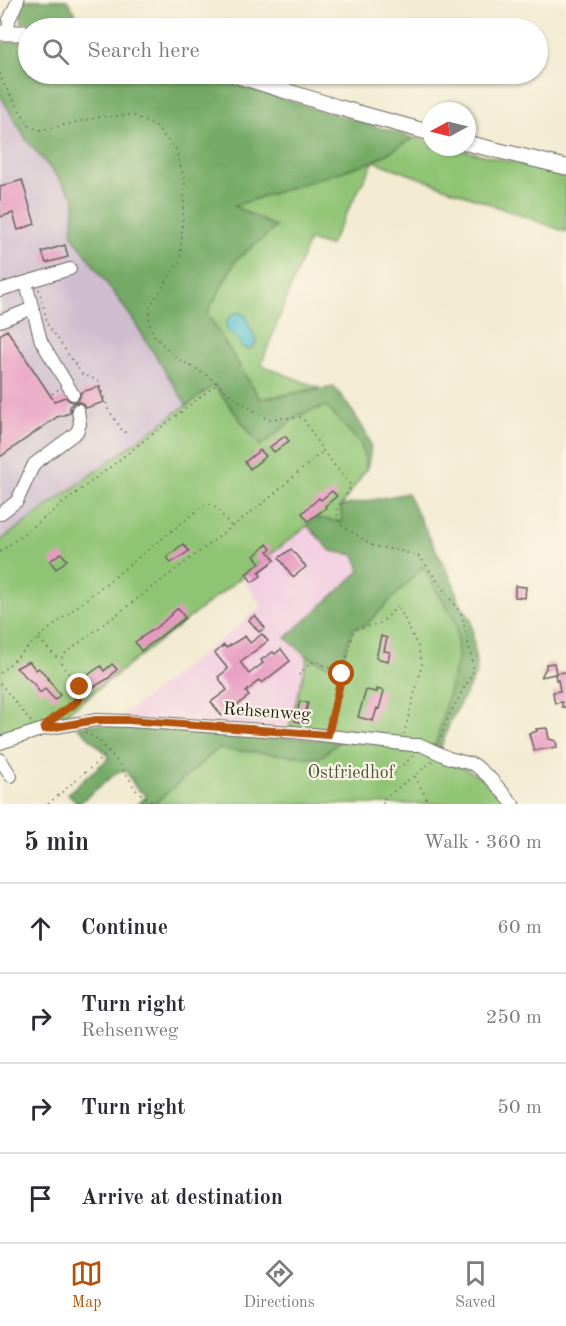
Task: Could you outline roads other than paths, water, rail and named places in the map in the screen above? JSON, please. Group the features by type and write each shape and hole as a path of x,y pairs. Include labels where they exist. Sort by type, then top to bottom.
{"main road":[{"path":"264,84 422,131"},
{"path":"476,145 566,167"}],"street":[{"path":"4,33 18,0"},
{"path":"0,290 70,269"},
{"path":"31,281 33,308 41,341 74,394"},
{"path":"0,321 33,308"},
{"path":"0,514 17,501 34,464 77,432 80,424 78,410"},
{"name":"Rehsenweg","path":"0,743 36,732 96,720 128,720 328,735 421,745 437,754 475,765 513,804"},
{"path":"0,759 11,776"}],"water":[{"path":"238,312 246,316 255,338 256,342 251,349 243,348 237,338 227,330 226,323 231,315"}],"park label":[{"name":"Ostfriedhof","path":"351,773"}]}
